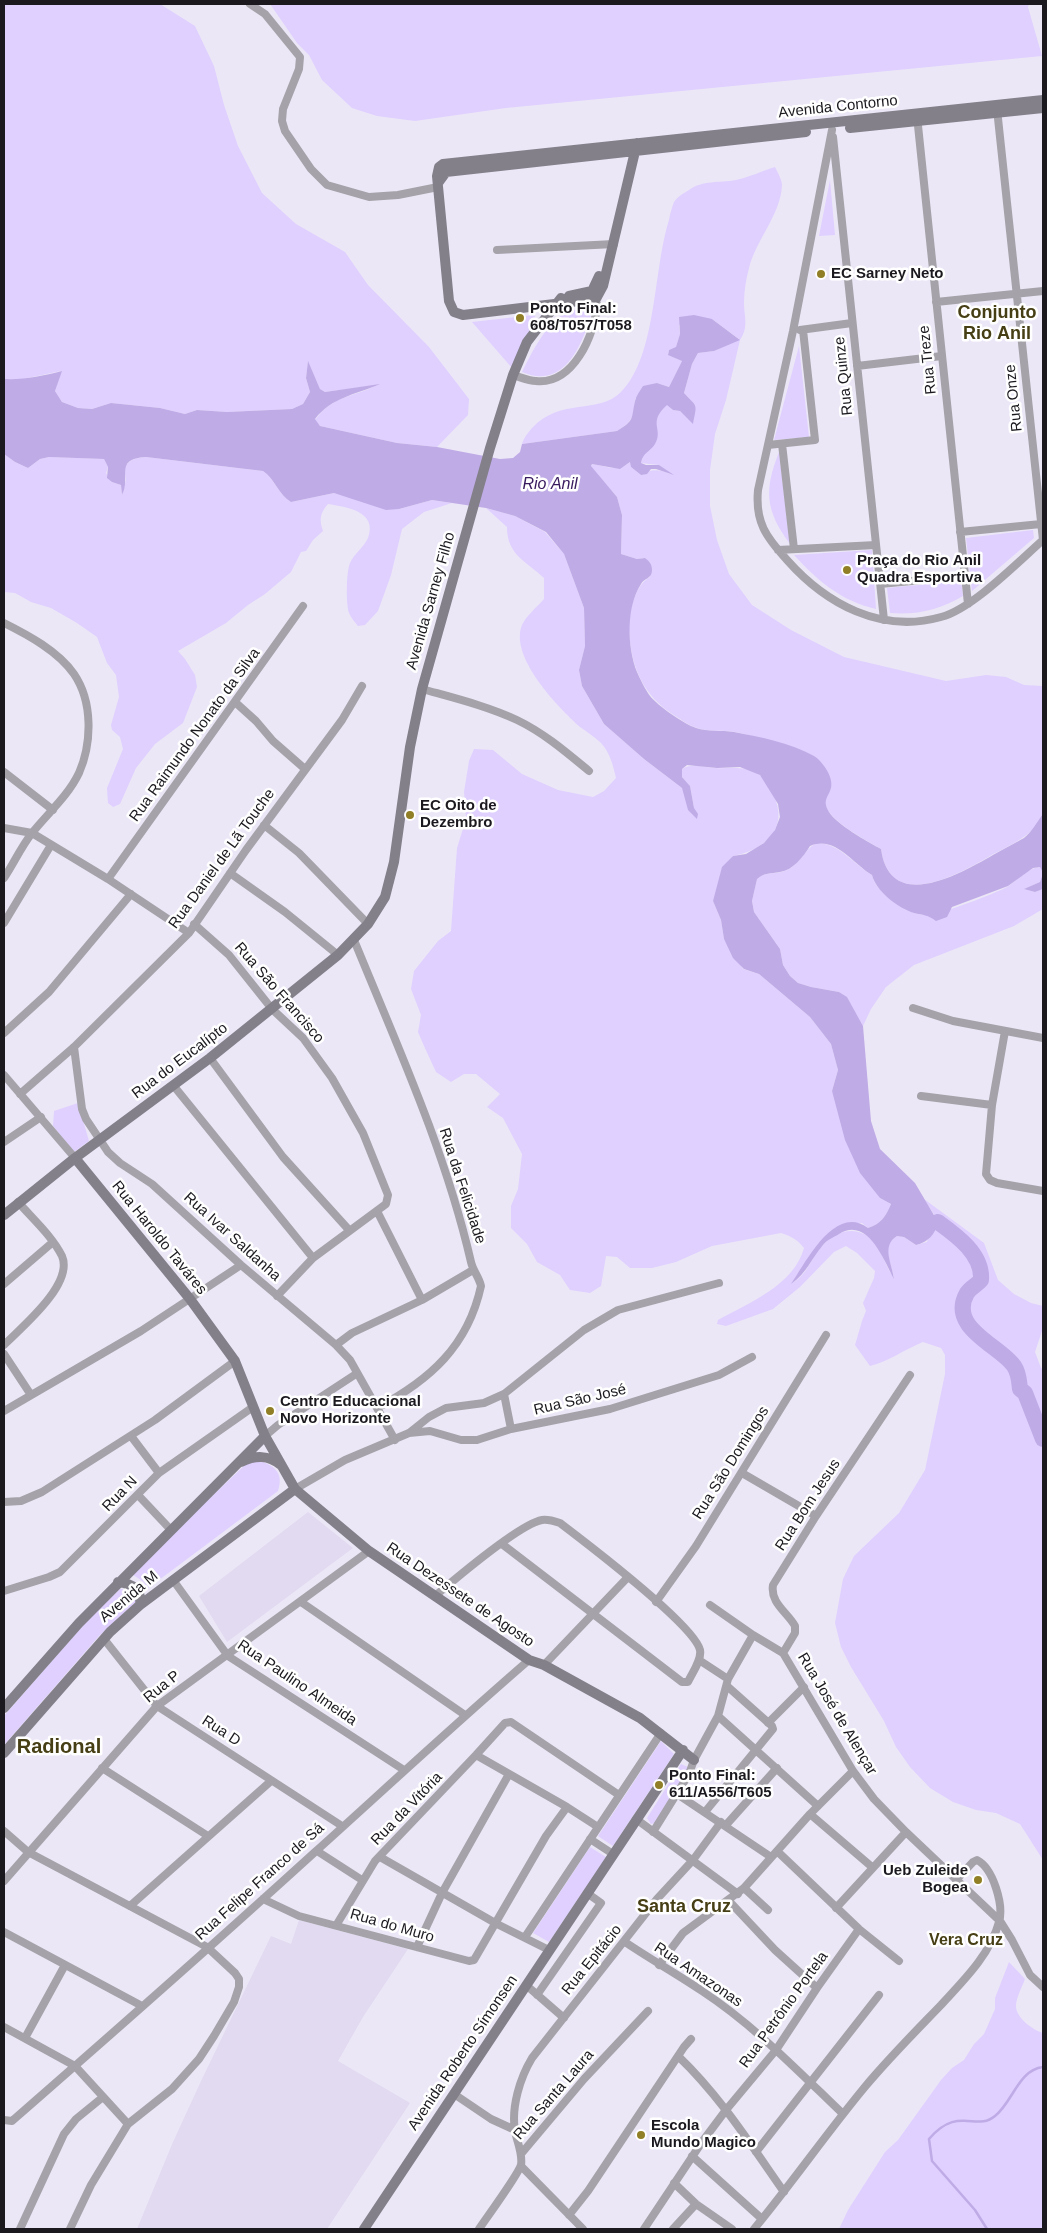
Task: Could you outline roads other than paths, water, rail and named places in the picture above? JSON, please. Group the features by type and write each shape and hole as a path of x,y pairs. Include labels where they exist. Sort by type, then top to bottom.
{"street":[{"path":"250,4 266,14 300,57 299,69 282,109 282,121 285,131 311,169 327,185 369,197 398,195 438,185 449,301 462,309 558,302 592,296"},
{"name":"Avenida Contorno","path":"997,109 1043,100"},
{"name":"Avenida Contorno","path":"438,185 446,172 632,148 997,109 1043,108"},
{"name":"Rua Onze","path":"997,109 1039,471 1043,540"},
{"name":"Rua Treze","path":"917,117 968,604"},
{"name":"Avenida Contorno","path":"831,126 793,331 758,490 757,511 762,527 778,550 798,573 828,598 860,613 884,620 929,620 949,615 968,604 1043,540"},
{"name":"Rua Quinze","path":"831,126 884,620"},
{"path":"513,375 536,382 562,375 575,363 587,341 597,309 592,296 610,244 632,148"},
{"path":"497,250 610,244"},
{"path":"936,302 1043,291"},
{"name":"Avenida Sarney Filho","path":"368,924 385,897 390,885 400,829 410,747 422,689 490,448 513,375 530,336 558,302"},
{"path":"793,331 852,322"},
{"path":"768,445 814,442 816,437 803,330"},
{"path":"857,366 942,356"},
{"path":"782,444 794,549"},
{"path":"960,532 1041,524"},
{"path":"778,550 876,546"},
{"path":"880,584 965,576"},
{"name":"Rua Raimundo Nonato da Silva","path":"108,879 303,606"},
{"path":"4,623 34,639 74,674 82,692 88,716 88,737 84,760 78,774 54,810 32,833 4,878"},
{"name":"Rua Daniel de Lã Touche","path":"20,1094 74,1047 189,933 264,825 342,720 362,686"},
{"path":"422,689 480,706 517,720 557,744 589,771"},
{"path":"235,702 256,721 273,742 305,769"},
{"path":"4,772 54,810"},
{"path":"264,825 299,853 368,924"},
{"path":"4,828 32,833 108,879 189,933"},
{"path":"4,923 51,845"},
{"path":"230,873 285,912 338,955"},
{"path":"4,1033 49,992 131,894"},
{"name":"Rua São Francisco","path":"194,924 229,955 272,1009 303,1038 332,1078 363,1133 388,1195 386,1204 377,1211"},
{"name":"Rua do Eucalípto","path":"4,1215 74,1158 210,1058 272,1009 338,955 368,924"},
{"name":"Rua da Felicidade","path":"354,940 437,1149 453,1194 473,1270 481,1286 469,1326 458,1342 426,1377 404,1394 377,1408"},
{"path":"913,1008 953,1020 1043,1038"},
{"path":"1005,1031 992,1105 986,1174 990,1180 997,1183 1043,1190"},
{"name":"Rua Ivar Saldanha","path":"74,1047 82,1109 99,1140 120,1163 152,1184 241,1266 336,1345 350,1360 356,1374 395,1440"},
{"path":"210,1058 283,1157 349,1230"},
{"name":"Rua Haroldo Taváres","path":"4,1075 190,1299 235,1361 265,1436"},
{"path":"174,1085 313,1258"},
{"path":"921,1096 992,1105"},
{"path":"4,1142 40,1117"},
{"path":"4,1345 32,1318 62,1279 64,1265 53,1242 18,1202"},
{"path":"277,1296 313,1258 377,1211 422,1300"},
{"path":"4,1284 53,1242"},
{"path":"4,1411 141,1332 241,1266"},
{"path":"336,1345 352,1333 422,1300 473,1270"},
{"path":"295,1489 345,1460 409,1433 429,1417 446,1408 484,1403 504,1394 553,1353 603,1318 618,1310 719,1283"},
{"name":"Rua São Domingos","path":"656,1602 692,1552 826,1336"},
{"path":"4,1354 31,1394"},
{"name":"Rua São José","path":"409,1433 430,1430 469,1441 511,1429 610,1410 719,1375 752,1356"},
{"path":"4,1502 21,1501 42,1492 156,1420 235,1361"},
{"path":"265,1436 278,1425 356,1374"},
{"name":"Rua Bom Jesus","path":"783,1653 795,1633 795,1626 775,1602 772,1591 773,1585 816,1516 910,1376"},
{"path":"504,1394 511,1429"},
{"name":"Rua N","path":"4,1592 60,1572 159,1473 253,1407"},
{"path":"131,1436 159,1473"},
{"name":"Avenida M","path":"4,1708 118,1582 265,1436"},
{"name":"Rua Dezessete de Agosto","path":"265,1436 295,1489 369,1551 529,1660 544,1665 619,1706 661,1732 694,1760"},
{"path":"238,1463 252,1458 264,1457 274,1460 283,1469 286,1486 276,1503"},
{"path":"742,1473 816,1516"},
{"name":"Avenida M","path":"4,1753 104,1639 140,1605 295,1489"},
{"path":"138,1495 171,1530"},
{"path":"435,1596 502,1544 533,1523 552,1520 560,1523 628,1577 692,1635 700,1650 699,1660 688,1682 682,1682 594,1612 502,1544"},
{"name":"Rua P","path":"4,1881 157,1706 228,1656 369,1551"},
{"path":"544,1665 628,1577"},
{"name":"Rua Paulino Almeida","path":"173,1580 228,1656 404,1770"},
{"path":"118,1582 133,1585 138,1589 141,1598 140,1605"},
{"path":"301,1602 465,1715"},
{"name":"Rua José de Alençar","path":"710,1606 783,1653 853,1771 874,1799 1000,1921 1030,1975 1043,1987"},
{"path":"653,1832 689,1774 694,1760 718,1716 727,1682 753,1635"},
{"name":"Rua D","path":"104,1639 157,1706 342,1826"},
{"name":"Rua Felipe Franco de Sá","path":"6,2121 12,2121 75,2066 317,1851 465,1715 529,1660"},
{"path":"699,1660 727,1682 773,1728 705,1812"},
{"path":"768,1723 804,1687"},
{"path":"718,1716 818,1806"},
{"name":"Rua da Vitória","path":"337,1924 362,1880 380,1857 502,1726 508,1722 619,1795"},
{"path":"525,1936 661,1732"},
{"name":"Avenida Roberto Símonsen","path":"364,2229 682,1750"},
{"path":"476,1756 567,1807 598,1827"},
{"path":"102,1768 208,1836"},
{"name":"Rua Epitácio","path":"521,2154 515,2130 518,2094 524,2071 657,1899 723,1824 777,1768"},
{"path":"659,1965 684,1933 741,1891 810,1814 853,1771"},
{"path":"417,1947 442,1893 509,1774"},
{"path":"130,1906 271,1781"},
{"path":"677,1794 774,1854 899,1962"},
{"path":"497,1924 546,1836 567,1807"},
{"path":"810,1814 872,1867"},
{"path":"636,1820 768,1910"},
{"path":"4,1831 28,1852 207,1947 239,1979 240,1987 234,2002 199,2059 172,2090 128,2124 91,2184 70,2229"},
{"path":"836,1908 906,1832"},
{"path":"590,1839 613,1854"},
{"path":"317,1851 362,1880"},
{"path":"380,1857 497,1924 525,1936 550,1950"},
{"path":"754,2229 865,2087 974,1969 1000,1921 998,1896 994,1882 980,1862 973,1862 956,1880"},
{"name":"Avenida Roberto Símonsen","path":"537,1995 601,1903 587,1893"},
{"name":"Rua do Muro","path":"262,1899 294,1914 417,1947 474,1960 497,1924"},
{"path":"729,1900 775,1950 817,1988"},
{"path":"4,1932 142,2006"},
{"path":"561,1932 574,1941"},
{"name":"Rua Petrônio Portela","path":"644,2229 692,2156 726,2110 776,2050 817,1988 862,1932"},
{"name":"Rua Amazonas","path":"625,1942 703,1991 776,2050 843,2114"},
{"path":"25,2038 64,1965"},
{"path":"526,1985 564,2018"},
{"path":"756,2152 879,1995"},
{"name":"Rua Santa Laura","path":"521,2166 521,2154 584,2079 648,2011"},
{"path":"4,2027 75,2066 128,2124"},
{"path":"569,2215 588,2192 691,2039"},
{"path":"678,2056 726,2110 784,2192"},
{"path":"454,2094 492,2119 515,2130"},
{"path":"20,2229 64,2134 76,2119 103,2097"},
{"path":"692,2156 762,2219"},
{"path":"479,2229 521,2166 583,2229"},
{"path":"674,2183 696,2204 732,2229"},
{"path":"673,2229 696,2204"}],"water":[{"name":"Rio Anil","path":"694,315 712,319 740,340 714,351 698,353 692,364 684,393 695,406 693,424 680,411 673,410 667,405 658,417 657,439 653,447 643,457 641,463 659,465 674,475 651,469 647,474 641,475 631,467 630,462 620,469 592,464 591,466 617,497 622,515 621,554 637,559 645,558 651,566 651,575 642,582 636,593 630,627 631,651 634,662 644,687 650,696 659,705 685,723 696,728 765,738 795,747 814,756 824,765 831,779 831,788 826,799 829,812 845,827 881,849 887,869 898,880 912,884 928,884 963,871 1024,838 1043,814 1043,873 1040,867 1033,868 1008,886 952,907 947,917 936,921 928,916 908,911 895,903 878,887 872,875 836,847 828,844 810,846 801,859 789,869 765,874 757,879 752,901 754,912 780,949 783,965 790,976 798,983 839,992 847,997 863,1026 871,1121 880,1149 915,1183 938,1222 933,1234 920,1244 916,1245 904,1237 897,1236 892,1240 888,1250 894,1279 874,1243 858,1231 849,1230 825,1243 805,1271 791,1284 813,1250 833,1229 844,1223 856,1222 868,1228 873,1226 882,1219 891,1204 880,1198 860,1173 845,1140 832,1091 838,1070 831,1044 810,1017 759,974 744,969 733,958 724,939 721,920 713,901 722,867 733,856 746,854 764,843 775,830 780,817 778,804 760,775 740,767 717,768 687,765 682,769 682,777 690,786 694,808 698,814 697,819 688,810 682,788 644,759 604,724 582,686 579,670 585,646 584,608 564,554 546,532 515,516 486,508 432,500 399,509 386,510 334,493 291,502 263,471 146,457 136,458 127,465 125,470 125,488 122,495 121,485 107,478 108,467 104,459 49,457 40,459 28,468 4,454 4,379 19,379 62,371 55,391 62,402 78,408 92,409 111,403 160,408 185,414 197,410 227,412 292,409 303,404 310,392 306,378 308,361 320,389 325,392 380,384 336,401 315,419 320,426 397,443 437,447 500,459 513,458 520,452 522,444 617,431 627,424 631,419 637,395 643,386 657,383 669,387 682,361 668,355 669,350 676,347 680,334 679,317"},
{"path":"1043,873 1043,889 1035,892 1024,889 1040,882"}],"waterway":[{"name":"Rio Anil","path":"938,1222 960,1239 978,1262 981,1280 967,1293 963,1305 964,1316 978,1335 1014,1366 1018,1374 1020,1389 1025,1393 1043,1439"},
{"path":"987,2229 975,2210 932,2161 929,2139 939,2129 949,2123 958,2121 981,2122 995,2116 1007,2103 1027,2074 1034,2069 1043,2067"}],"place":[{"name":"EC Sarney Neto","path":"821,274"},
{"name":"Ponto Final: 608/T057/T058","path":"520,318"},
{"name":"Praça do Rio Anil Quadra Esportiva","path":"847,570"},
{"name":"EC Oito de Dezembro","path":"410,815"},
{"name":"Centro Educacional Novo Horizonte","path":"270,1411"},
{"name":"Ponto Final: 611/A556/T605","path":"659,1785"},
{"name":"Ueb Zuleide Bogea","path":"978,1880"},
{"name":"Escola Mundo Magico","path":"641,2135"}],"district":[{"name":"Conjunto Rio Anil","path":"997,323"},
{"name":"Radional","path":"59,1747"},
{"name":"Santa Cruz","path":"684,1907"},
{"name":"Vera Cruz","path":"966,1941"}]}
